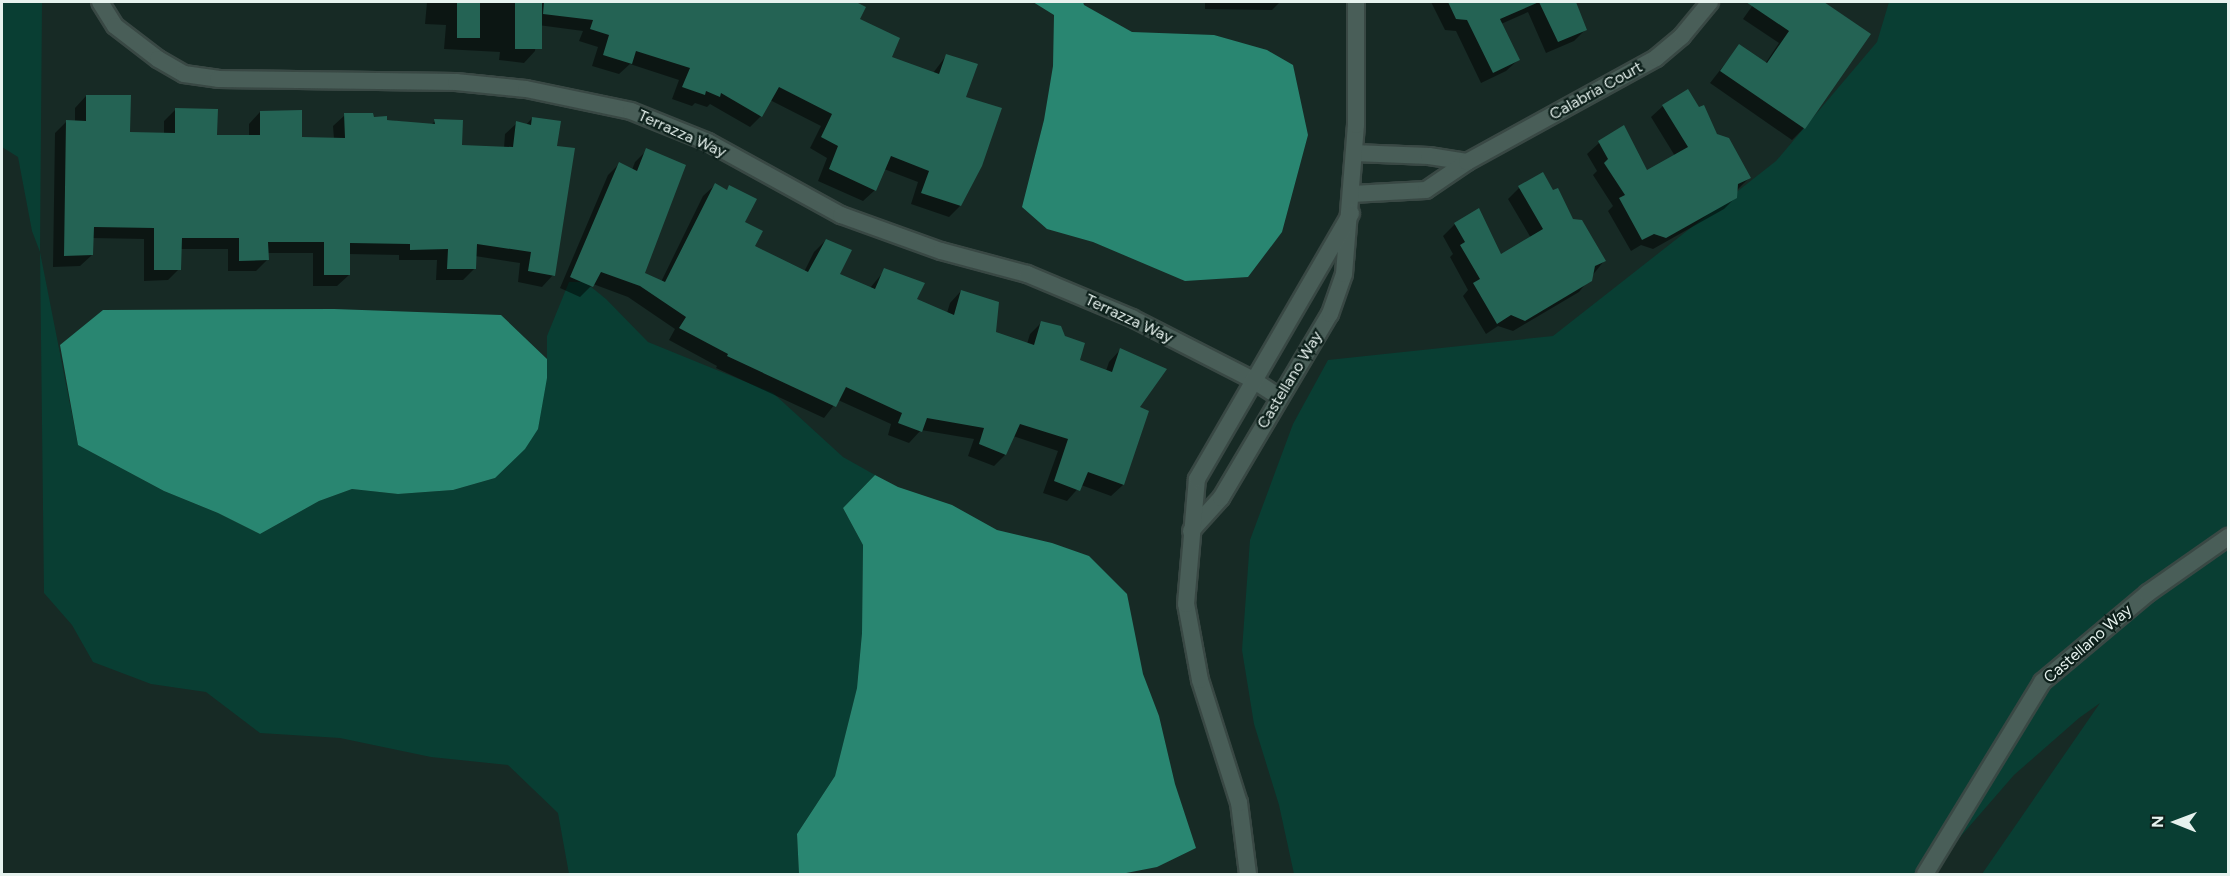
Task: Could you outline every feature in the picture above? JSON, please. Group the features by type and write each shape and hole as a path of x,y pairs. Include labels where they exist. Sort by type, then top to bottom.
{"street":[{"name":"Terrazza Way","path":"100,2 115,26 158,59 184,74 218,79 456,82 526,88 631,111 708,142 841,215 941,251 1027,274 1132,318 1253,380 1279,397"},
{"name":"Castellano Way","path":"1191,531 1221,498 1330,314 1344,274 1351,213 1354,153 1356,2"},
{"name":"Calabria Court","path":"1352,194 1426,190 1467,162 1656,58 1682,36 1710,2"},
{"path":"1354,153 1429,156 1467,162"},
{"name":"Castellano Way","path":"1248,874 1239,803 1200,680 1186,604 1197,479 1351,213"},
{"name":"Castellano Way","path":"1925,874 2042,682 2148,593 2229,537"}],"shaded area":[{"path":"2,2 42,2 40,252 32,231 18,157 2,147"},
{"path":"1033,2 1083,2 1084,5 1132,32 1214,35 1267,50 1293,65 1308,135 1282,232 1248,277 1185,281 1093,242 1047,229 1022,207 1044,120 1053,66 1054,15"},
{"path":"1889,2 2228,2 2228,874 1982,874 2100,703 2079,718 2014,775 1928,874 1294,874 1279,805 1254,724 1242,650 1250,540 1293,424 1328,360 1553,336 1776,161 1877,42"},
{"path":"40,252 78,445 164,491 218,513 260,534 319,501 352,489 398,494 453,490 495,478 547,378 547,336 569,282 585,282 606,299 648,342 773,393 843,457 875,475 843,508 863,545 862,633 857,688 835,776 797,834 799,874 569,874 558,813 508,765 431,757 340,738 260,733 206,692 151,684 93,662 72,625 44,593"},
{"path":"334,309 501,315 547,359 547,378 538,429 525,449 495,478 453,490 398,494 352,489 319,501 260,534 218,513 164,491 78,445 60,345 103,310"},
{"path":"875,475 898,487 952,505 997,530 1052,543 1089,556 1127,594 1143,674 1159,716 1175,784 1196,848 1157,867 1121,874 799,874 797,834 835,776 857,688 862,633 863,545 843,508"}],"building":[{"path":"457,2 480,2 480,38 457,38"},
{"path":"515,2 542,2 542,49 515,49"},
{"path":"544,2 856,2 866,7 860,19 900,38 892,57 939,74 946,54 978,64 966,97 1002,108 982,166 961,206 921,193 929,171 891,156 876,191 829,169 838,146 821,137 832,114 779,87 762,117 721,93 720,97 706,91 705,95 682,87 690,68 636,51 632,64 603,55 609,35 590,29 593,20 543,14"},
{"path":"1448,2 1539,2 1500,19 1520,60 1493,73 1467,20 1456,19"},
{"path":"1539,2 1576,2 1587,30 1558,42"},
{"path":"1746,2 1824,2 1871,34 1805,129 1720,71 1739,44 1767,63 1789,31"},
{"path":"1688,89 1699,107 1704,105 1717,134 1729,138 1751,178 1738,184 1737,198 1666,238 1654,234 1642,240 1619,198 1625,195 1604,163 1608,159 1598,141 1624,125 1647,170 1688,147 1662,105"},
{"path":"86,95 131,95 130,132 175,133 175,108 218,109 217,135 260,135 260,111 302,110 302,137 345,138 344,113 373,113 374,117 387,116 387,120 435,124 434,119 463,120 462,145 513,147 516,121 531,125 532,117 561,121 557,146 575,148 555,276 528,271 531,252 477,244 476,269 447,269 448,249 410,250 410,244 350,243 350,275 324,275 324,242 268,242 269,260 239,261 239,238 182,238 181,270 154,270 154,228 94,227 93,255 64,256 66,120 86,121"},
{"path":"646,148 686,165 645,273 665,282 715,183 727,190 729,185 757,199 745,222 763,231 755,246 808,272 826,239 852,250 840,274 875,289 884,268 925,283 917,299 954,315 961,290 999,302 996,332 1034,345 1041,321 1061,326 1065,336 1085,343 1080,360 1112,372 1120,348 1167,369 1140,407 1149,411 1124,485 1088,472 1080,491 1054,481 1068,439 1020,424 1006,455 979,444 984,428 927,418 922,432 898,423 902,413 846,387 836,407 727,356 728,354 679,328 686,317 640,286 601,272 593,287 570,277 619,162 637,171"},
{"path":"1543,172 1553,190 1558,188 1573,219 1582,220 1606,261 1595,266 1592,281 1525,321 1511,315 1497,324 1473,283 1480,279 1460,245 1465,242 1454,223 1479,208 1501,254 1543,229 1518,186"}]}
